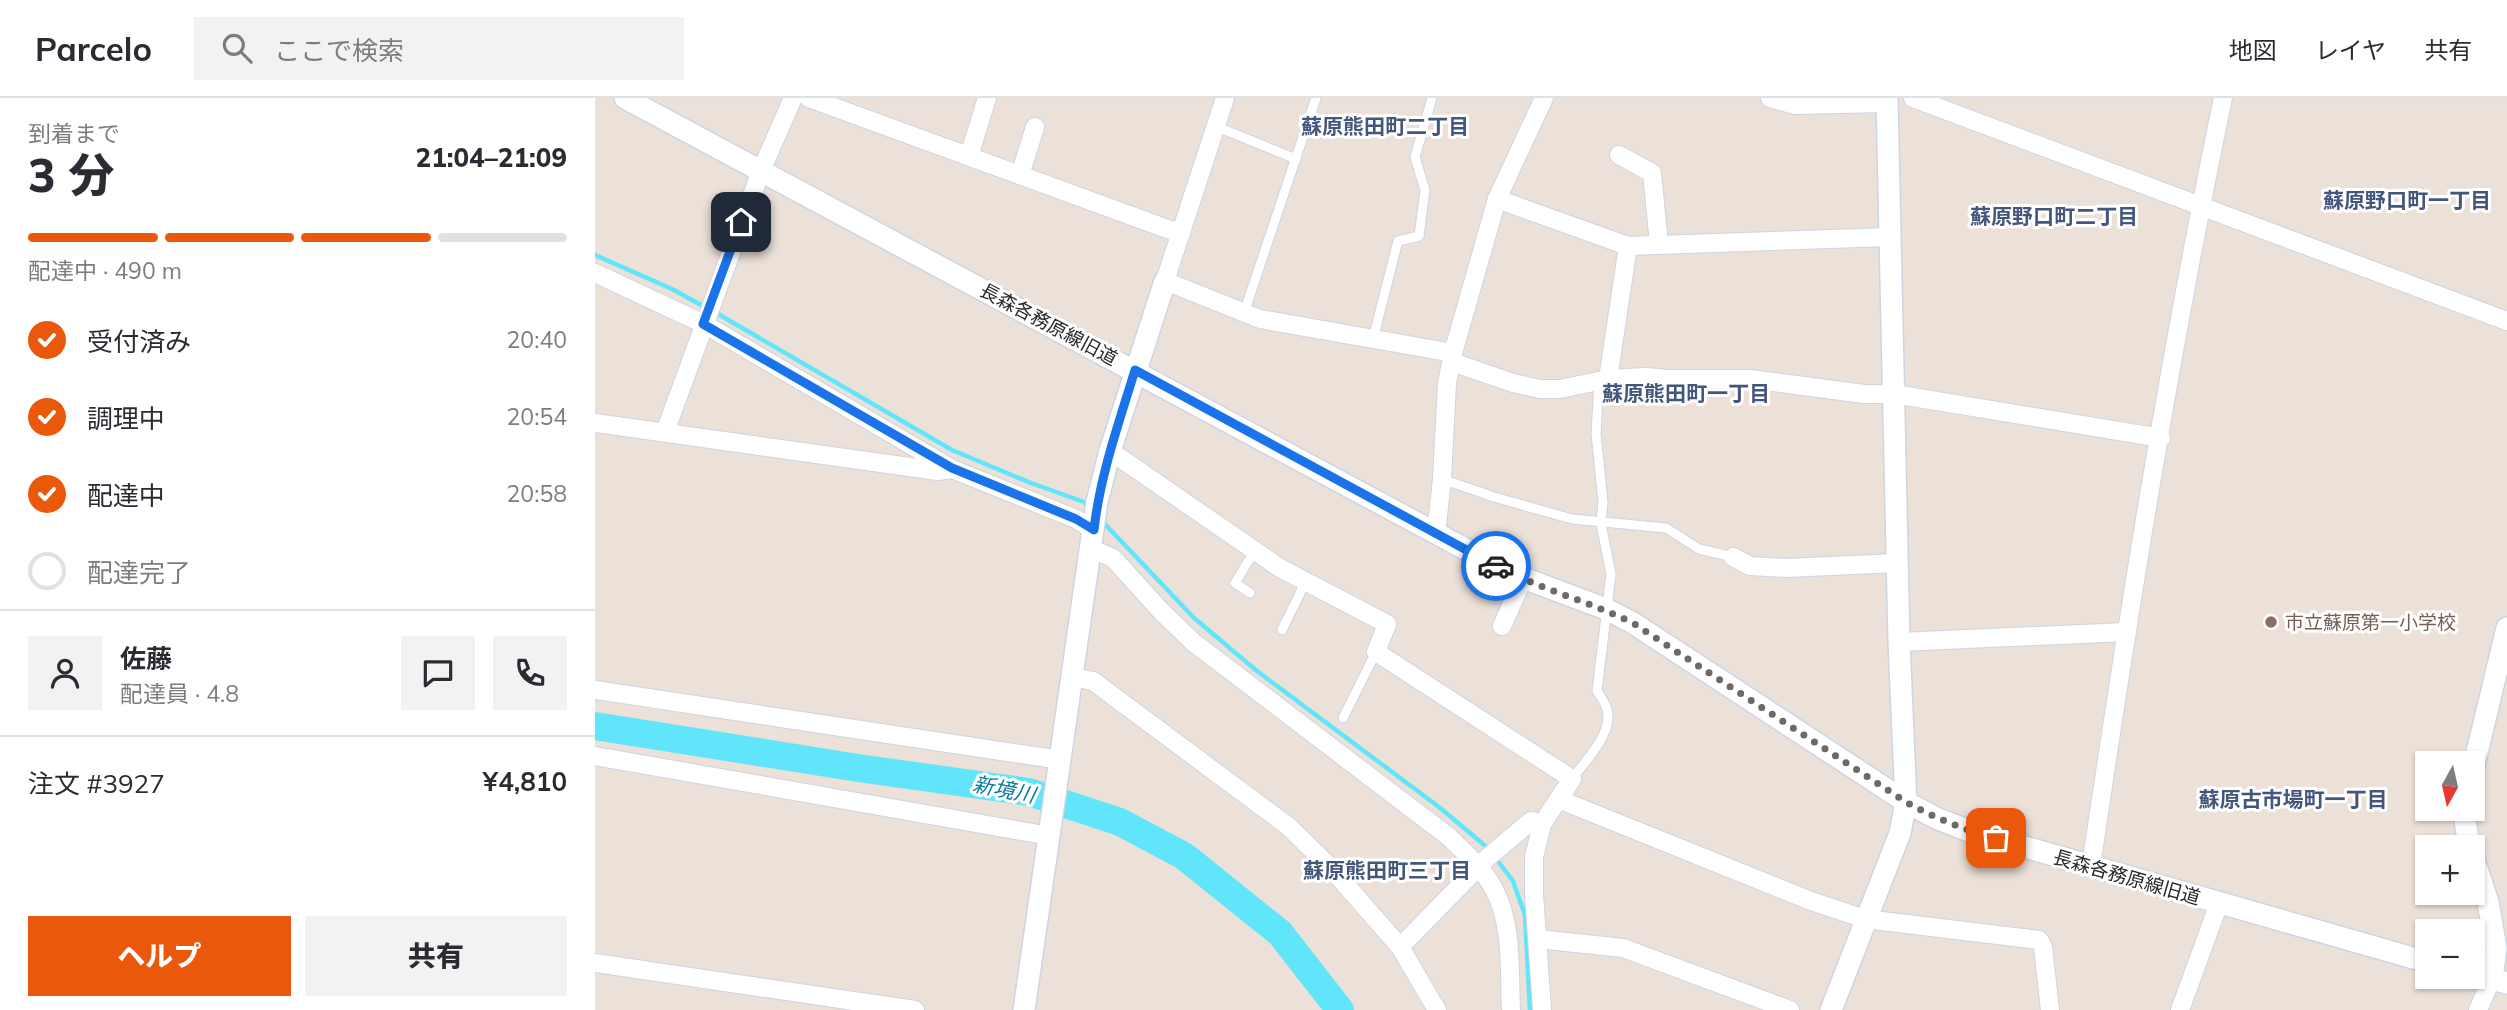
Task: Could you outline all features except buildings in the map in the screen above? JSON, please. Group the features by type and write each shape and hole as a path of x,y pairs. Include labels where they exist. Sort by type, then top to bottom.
{"street":[{"name":"長森各務原線旧道","path":"625,98 1432,532 1523,579 1606,609 1644,630 1906,802 1936,818 1969,831 2415,959"},
{"path":"665,432 761,171 793,98"},
{"path":"809,98 1181,234"},
{"path":"969,156 987,98"},
{"path":"1024,1010 1097,502 1135,370 1225,98"},
{"path":"1432,532 1437,525 1443,479 1447,383 1453,357 1497,199 1544,98"},
{"path":"1770,98 1795,105 1887,100 1899,642 1906,802 1900,833 1831,1010"},
{"path":"1913,98 2507,321"},
{"path":"2091,866 2126,632 2201,205 2223,98"},
{"path":"1020,175 1035,127"},
{"path":"1619,155 1652,173 1659,244"},
{"path":"1497,199 1627,246 1889,237"},
{"path":"1603,381 1627,246"},
{"path":"595,273 704,321 952,468 1076,519 1193,642 1483,862 1506,920 1511,1010"},
{"path":"1165,281 1260,319 1373,339 1453,357 1513,383 1539,389 1560,390 1603,381 1646,377 1750,379 1864,394 1894,394 2161,438"},
{"path":"595,423 939,471 952,468"},
{"path":"1110,451 1280,568 1387,624 1376,652 1573,779 1542,824 1534,857 1542,1010"},
{"path":"1733,557 1750,566 1786,568 1897,563"},
{"path":"1502,626 1523,579"},
{"path":"2479,751 2500,684 2507,628"},
{"path":"1899,642 2126,632"},
{"path":"1073,677 1093,681 1289,827 1330,867 1400,947 1437,1010"},
{"path":"595,690 1060,767"},
{"path":"595,756 1051,830"},
{"path":"1558,799 1811,901 1865,919 2039,940 2043,947 2050,1010"},
{"path":"1400,947 1501,846 1531,821 1542,824"},
{"path":"2477,1010 2491,978 2496,948 2485,893"},
{"path":"2180,1010 2219,903"},
{"path":"1538,939 1623,948 1790,1010"},
{"path":"595,963 915,1010"}],"lane":[{"path":"1244,313 1316,98"},
{"path":"1373,339 1398,241 1419,236 1425,190 1415,157 1432,98"},
{"path":"1215,126 1296,159"},
{"path":"1573,779 1598,746 1609,718 1606,706 1597,691 1611,574 1601,524 1604,502 1596,434 1603,381"},
{"path":"1443,479 1572,519 1601,524 1666,528 1699,549 1733,557"},
{"path":"1249,593 1234,583 1255,550"},
{"path":"1282,630 1306,582"},
{"path":"1343,718 1376,652"}],"waterway":[{"path":"595,255 672,289 705,307"},
{"path":"713,311 952,450 1084,502 1089,507"},
{"path":"1102,521 1194,618 1257,671 1439,807 1489,849"},
{"name":"新境川","path":"595,726 1029,792 1120,822 1184,856 1280,933 1340,1010"},
{"path":"1494,856 1513,881 1525,915 1530,1010"}],"way so far":[{"path":"1496,566 1606,609 1633,623 1906,802 1936,818 1996,838"}],"place":[{"name":"市立蘇原第一小学校","path":"2271,622"}],"district":[{"name":"蘇原熊田町二丁目","path":"1385,127"},
{"name":"蘇原野口町一丁目","path":"2407,201"},
{"name":"蘇原野口町二丁目","path":"2054,217"},
{"name":"蘇原熊田町一丁目","path":"1686,394"},
{"name":"蘇原古市場町一丁目","path":"2293,800"},
{"name":"蘇原熊田町三丁目","path":"1387,871"}],"route":[{"path":"741,222 703,324 952,468 1076,519 1094,530 1097,502 1110,451 1135,370 1496,566"}]}
